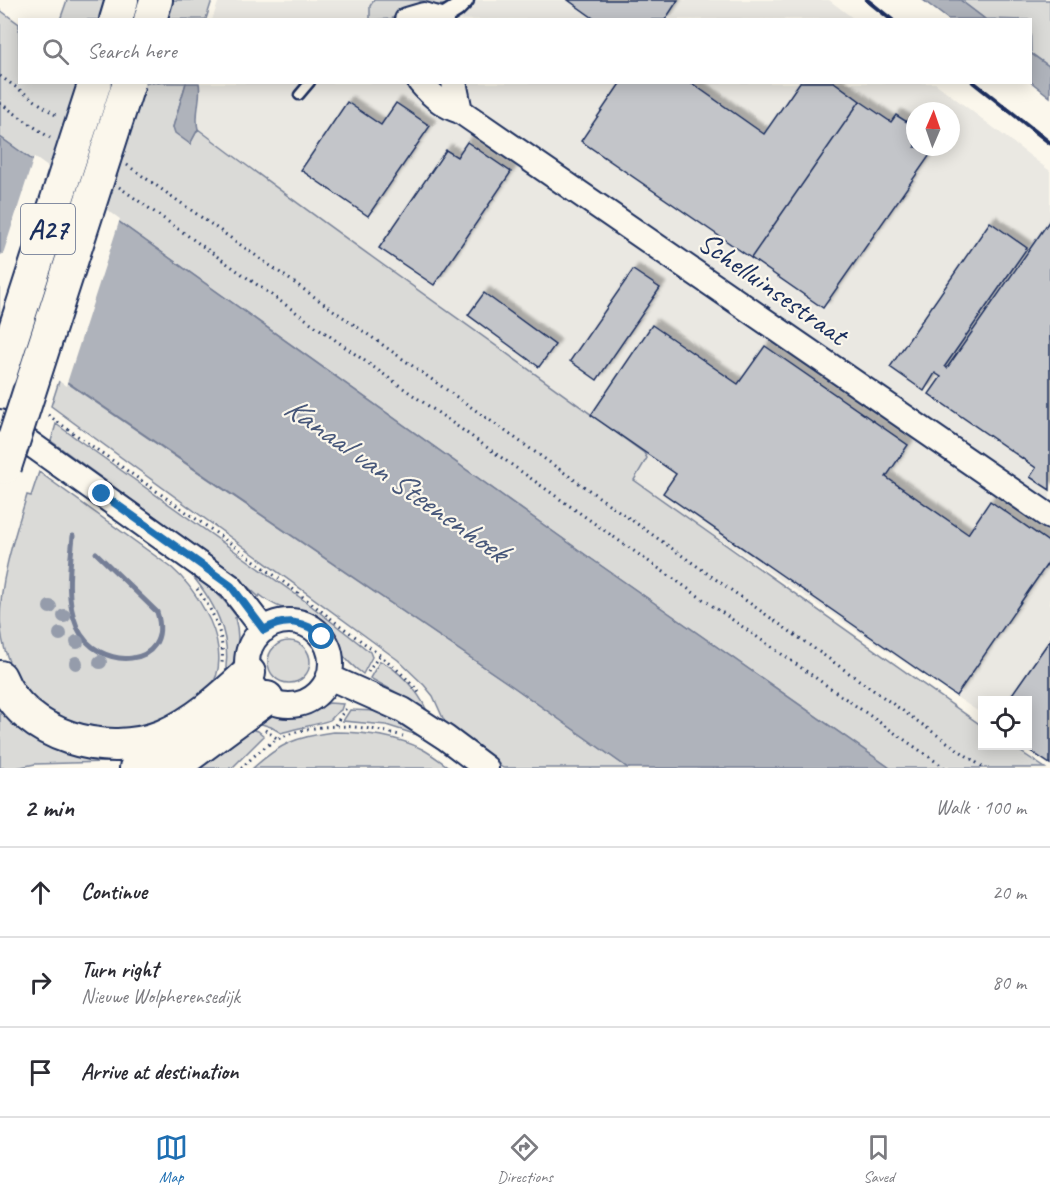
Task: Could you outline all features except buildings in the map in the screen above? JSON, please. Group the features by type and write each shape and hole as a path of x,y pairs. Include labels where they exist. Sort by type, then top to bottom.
{"highway":[{"path":"117,18 122,0"},
{"path":"151,18 156,0"},
{"name":"A27","path":"0,375 94,84"},
{"name":"A27","path":"3,475 128,84"},
{"path":"136,768 180,762 232,707 249,673"},
{"path":"0,677 16,703 33,719 53,732 101,744 132,744 162,736 194,719 267,698"}],"street":[{"path":"442,18 467,0"},
{"path":"466,18 467,0"},
{"path":"414,18 424,15 436,18"},
{"name":"Schelluinsestraat","path":"422,84 430,94 446,106 460,111 1050,517"},
{"path":"454,84 460,111"},
{"path":"0,422 231,586 264,630"},
{"path":"291,621 304,624 317,632 329,649 331,663 329,677 321,690 303,702 288,705 274,702 259,692 249,673 248,661 255,639 264,630 276,624 291,621"},
{"path":"329,677 403,710 486,768"}],"lane":[{"path":"299,95 308,84"}],"path":[{"path":"0,76 57,116"},
{"path":"0,103 52,140"},
{"path":"125,164 984,768"},
{"path":"111,181 608,534 945,768"},
{"path":"43,411 309,601 379,656"},
{"path":"194,585 213,613 219,630 223,656 218,686 246,723 267,731 278,739"},
{"path":"241,768 278,739 305,731 334,726 369,728 411,738"}],"shaded area":[{"path":"67,0 212,0 206,18 61,18"},
{"path":"219,0 829,0 853,18 213,18"},
{"path":"374,0 456,0 446,5 412,5 392,18 370,18 370,6"},
{"path":"960,0 1050,0 1050,67 1032,54 1032,18 984,18"},
{"path":"0,10 18,23 18,84 186,84 173,127 190,144 198,129 644,453 647,458 634,480 978,723 978,750 1018,750 1045,768 890,768 590,558 0,137"},
{"path":"192,84 936,84 960,102 906,102 906,156 960,156 960,102 1050,171 1050,759 1032,747 1032,696 978,696 978,711 610,466 177,128"},
{"path":"60,378 515,688 628,768 503,768 447,727 433,696 398,660 51,406"},
{"path":"56,424 305,601 370,652 372,657 363,674 344,657 320,623 306,615 275,605 260,595 259,597 234,574 51,441"},
{"path":"39,472 172,568 182,577 205,611 216,639 218,671 206,693 180,711 140,729 119,731 93,728 73,722 40,704 16,676 3,640 0,620 1,604 5,573 13,541 27,495 31,496"},
{"path":"183,565 212,588 237,617 235,618 238,644 223,683 226,650 219,619 204,591"},
{"path":"289,641 297,642 304,647 309,654 309,670 304,677 297,682 289,683 281,682 274,677 269,670 268,662 269,654 274,647 281,642"},
{"path":"380,661 407,681 418,695 425,710 370,678"},
{"path":"0,693 157,757 0,768"},
{"path":"329,703 343,704 341,710 330,720 281,733 252,721 268,716 306,713"},
{"path":"350,710 378,711 401,721 430,739 386,725 343,721"},
{"path":"245,727 258,731 264,736 232,768 183,768"},
{"path":"333,732 367,734 401,740 426,751 450,768 253,768 290,742"}],"water":[{"path":"923,0 960,0 984,18 947,18"},
{"path":"1032,54 1050,67 1050,97 1032,83"},
{"path":"186,84 199,84 198,129 190,144 175,133 173,127"},
{"name":"Kanaal van Steenenhoek","path":"0,137 590,558 890,768 628,768 515,688 0,336"}],"pier":[{"path":"34,157 120,219 66,386 0,340 0,255 3,254"}],"waterway":[{"path":"73,536 70,593 77,627 87,642 100,652 116,657 131,658 145,654 155,645 160,631 157,612 96,553"}],"railway":[{"path":"867,0 890,18"},
{"path":"976,84 1050,143"}],"route":[{"path":"102,494 231,586 264,630 276,624 291,621 311,627 322,637"}]}
